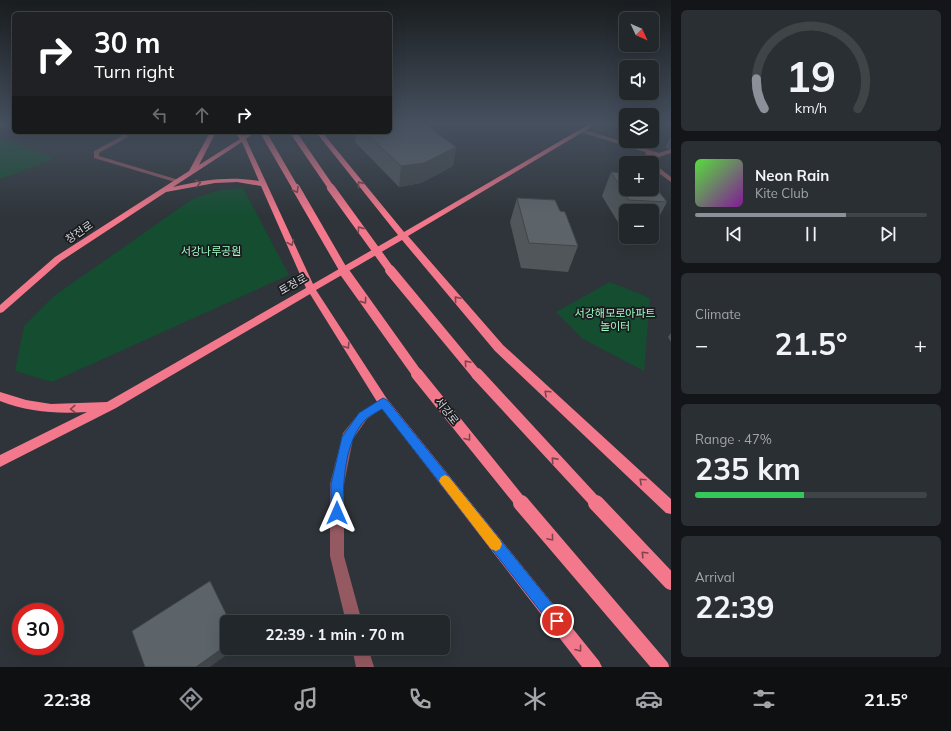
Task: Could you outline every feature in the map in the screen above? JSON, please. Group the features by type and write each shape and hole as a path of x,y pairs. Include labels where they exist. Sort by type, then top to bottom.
{"main road":[{"path":"192,172 201,154"},
{"name":"창전로","path":"0,310 58,259 220,154"},
{"path":"250,154 311,289 383,402 593,667"},
{"name":"서강로","path":"275,154 345,274 406,360 509,489 632,635 662,667"},
{"path":"308,154 369,242 413,299 467,362 558,463 671,582"},
{"path":"337,154 403,236 499,348 671,508"},
{"name":"토정로","path":"0,461 112,405 543,154"},
{"path":"160,192 204,181 223,179 236,179 263,184"},
{"path":"0,396 42,408 74,409 112,405"}],"street":[{"path":"96,154 96,157 177,181"},
{"path":"648,154 655,168 671,180"},
{"path":"352,615 337,556 337,484 347,437 363,416 383,402"},
{"path":"362,655 365,667"}],"green space":[{"path":"0,154 43,154 54,159 0,179"},
{"name":"서강나루공원","path":"243,188 289,275 52,382 15,371 24,326 54,296 194,198 221,190"},
{"name":"서강해모로아파트 놀이터","path":"610,282 650,298 644,371 583,339 556,312"}],"building":[{"path":"388,154 442,154 424,163 401,166"},
{"path":"611,172 619,173 619,184"},
{"path":"659,192 667,202 629,200 626,196 659,196"},
{"path":"517,198 555,200 560,211 565,212 578,246 529,243"},
{"path":"210,581 227,615 220,615 220,650 196,667 145,667 132,631"}],"slow traffic":[{"path":"445,481 496,544"}],"route":[{"path":"337,513 337,484 347,437 363,416 383,402 557,621"}]}
